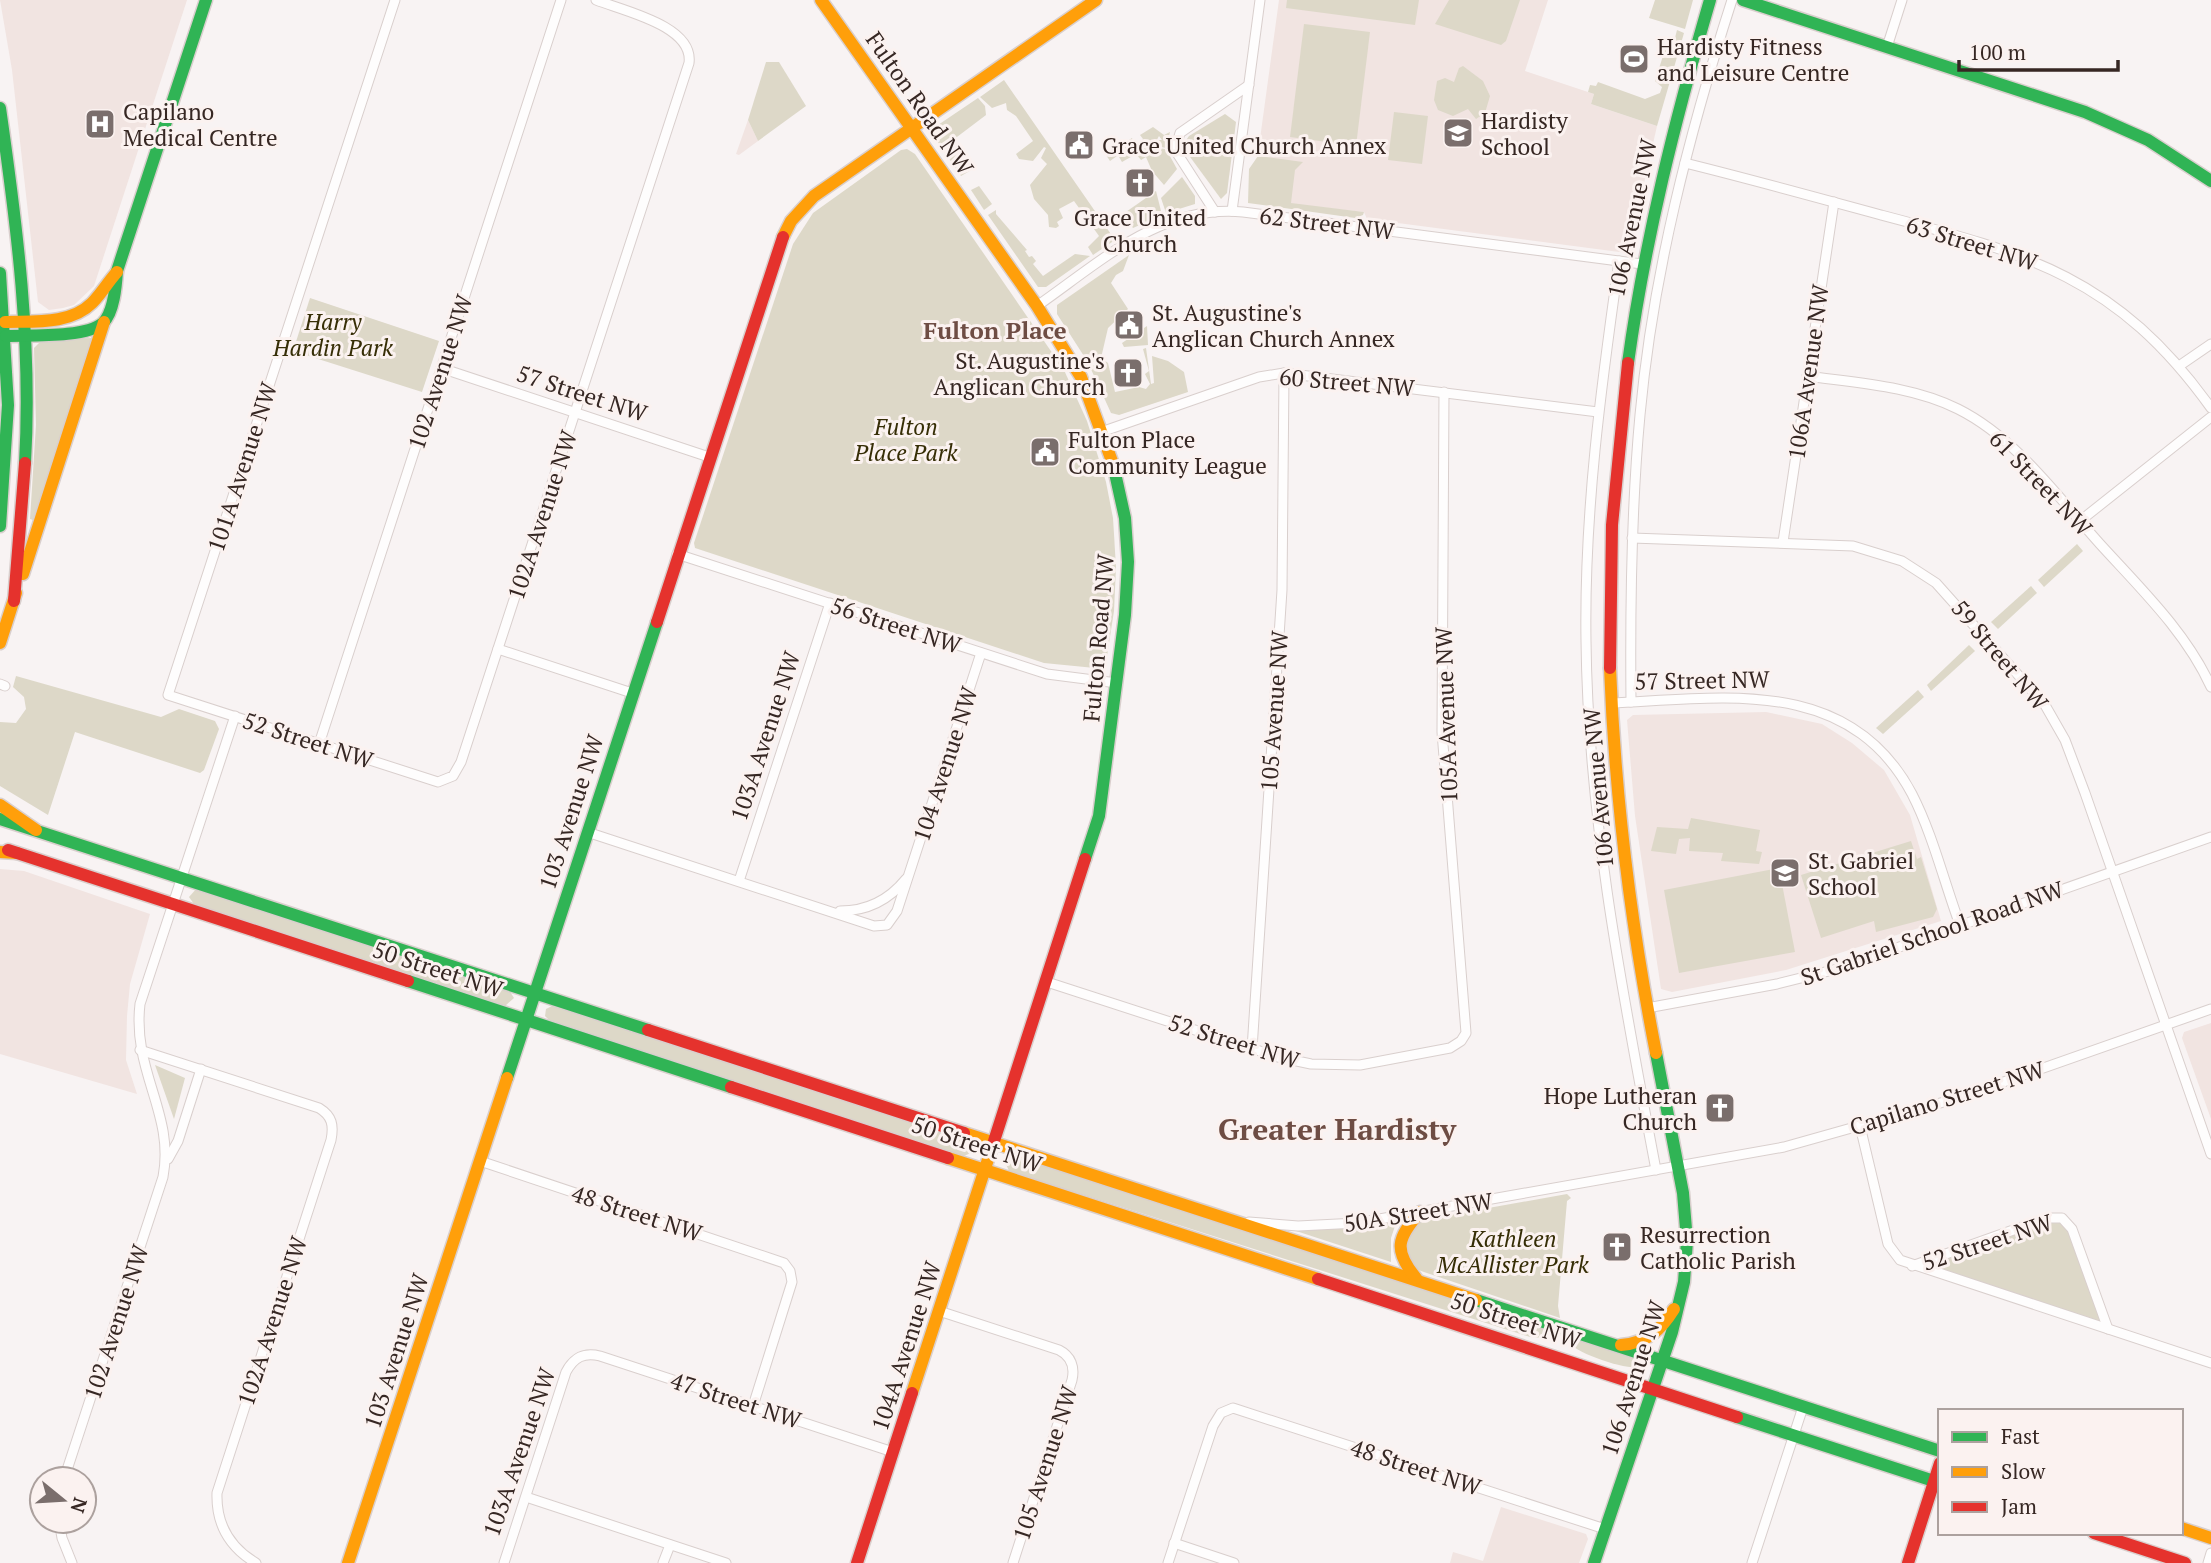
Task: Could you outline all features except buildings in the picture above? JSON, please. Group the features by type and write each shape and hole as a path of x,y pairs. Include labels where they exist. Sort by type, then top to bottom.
{"main road":[{"path":"0,643 115,294 117,271 206,0"},
{"name":"Fulton Road NW","path":"821,0 1037,306 1081,377 1104,431 1121,494 1127,542 1127,601 1099,816 994,1141"},
{"path":"912,128 1096,0"},
{"name":"106 Avenue NW","path":"1594,1563 1681,1298 1686,1227 1678,1167 1647,1009 1622,840 1611,703 1609,622 1614,490 1620,419 1642,264 1663,160 1710,0"},
{"path":"1743,0 2099,117 2148,140 2211,181"},
{"path":"0,108 26,335 26,444 14,601"},
{"name":"103 Avenue NW","path":"348,1563 779,248 792,221 814,196 912,128"},
{"path":"5,322 76,313 88,307 117,271"},
{"path":"0,273 6,336 8,443 0,526"},
{"path":"6,336 88,331 104,322"},
{"path":"0,805 36,830"},
{"name":"50 Street NW","path":"0,819 1938,1450"},
{"name":"50 Street NW","path":"0,850 17,853 1937,1482"},
{"name":"104A Avenue NW","path":"857,1563 994,1141"},
{"path":"1419,1280 1406,1267 1399,1245 1403,1231 1420,1212"},
{"path":"1613,1346 1636,1344 1652,1338 1665,1324 1681,1298"},
{"path":"1908,1563 1937,1482"},
{"path":"2183,1529 2211,1538"},
{"path":"2100,1535 2185,1563"}],"street":[{"name":"101A Avenue NW","path":"168,695 394,0"},
{"name":"102 Avenue NW","path":"319,744 561,0"},
{"name":"102A Avenue NW","path":"448,779 461,762 690,57 687,46 669,29 596,0"},
{"path":"1233,211 1260,0"},
{"name":"106 Avenue NW","path":"1631,702 1632,538 1640,412 1649,350 1685,163 1732,0"},
{"path":"1887,47 1902,0"},
{"path":"1215,212 1175,150 1175,141 1180,133 1249,85"},
{"name":"63 Street NW","path":"1685,163 1989,244 2054,269 2119,310 2179,366 2211,408"},
{"name":"106A Avenue NW","path":"1783,542 1834,202"},
{"name":"62 Street NW","path":"1037,306 1150,229 1175,219 1215,212 1233,211 1642,264"},
{"name":"106 Avenue NW","path":"1619,261 1598,412 1589,525 1586,639 1592,763 1607,902 1656,1170"},
{"path":"2179,366 2211,344"},
{"name":"57 Street NW","path":"441,368 709,457"},
{"name":"60 Street NW","path":"1104,431 1259,377 1284,373 1598,412"},
{"name":"105 Avenue NW","path":"1252,1049 1282,590 1284,373"},
{"name":"61 Street NW","path":"1807,376 1911,393 1956,409 2009,445 2183,640 2211,687"},
{"name":"105A Avenue NW","path":"1444,392 1442,732 1465,986 1467,1024 1464,1038"},
{"path":"2080,522 2211,417"},
{"name":"59 Street NW","path":"1632,538 1853,546 1879,552 1914,567 1942,589 2045,705 2070,753 2211,1154"},
{"name":"56 Street NW","path":"677,554 1058,676 1118,683"},
{"name":"103A Avenue NW","path":"739,881 830,603"},
{"path":"498,649 632,693"},
{"name":"104 Avenue NW","path":"828,910 874,926 887,925 897,911 981,653"},
{"name":"52 Street NW","path":"168,695 432,781 448,779"},
{"name":"57 Street NW","path":"1611,703 1773,699 1816,710 1849,727 1882,754 1911,792 1959,925"},
{"path":"182,878 235,716"},
{"path":"587,832 828,910"},
{"name":"St Gabriel School Road NW","path":"1647,1009 1812,976 2211,837"},
{"name":"104 Avenue NW","path":"828,910 850,911 876,904 892,893 909,874"},
{"name":"102 Avenue NW","path":"69,1465 157,1200 165,1164 163,1126 140,1050 140,1004 182,878"},
{"name":"52 Street NW","path":"1046,982 1300,1062 1349,1066 1446,1049 1464,1038"},
{"name":"Capilano Street NW","path":"1678,1167 1784,1147 1973,1093 2211,1009"},
{"path":"140,1050 201,1069"},
{"name":"102 Avenue NW","path":"165,1164 178,1141 201,1069"},
{"name":"102A Avenue NW","path":"201,1069 319,1108 331,1119 331,1140 220,1480 216,1503 220,1525 231,1544 256,1563"},
{"path":"1860,1126 1888,1244 1896,1256 1912,1266"},
{"name":"48 Street NW","path":"480,1161 774,1257 790,1271 791,1287 753,1406"},
{"name":"50A Street NW","path":"1240,1222 1321,1226 1357,1223 1678,1167"},
{"name":"52 Street NW","path":"1912,1266 2047,1218 2062,1219 2072,1229 2108,1329"},
{"name":"52 Street NW","path":"1912,1266 2211,1363"},
{"name":"105 Avenue NW","path":"939,1311 1059,1350 1071,1363 1072,1380 1013,1563"},
{"name":"47 Street NW","path":"579,1357 600,1356 893,1452"},
{"name":"103A Avenue NW","path":"504,1563 566,1372 579,1357"},
{"path":"1752,1563 1803,1407"},
{"name":"48 Street NW","path":"1174,1543 1213,1426 1226,1410 1239,1409 1605,1529"},
{"path":"526,1497 670,1545 698,1559 726,1563"},
{"path":"63,1535 72,1563"},
{"path":"1168,1563 1174,1543 1234,1563"},
{"path":"663,1563 670,1545"},
{"path":"2208,1563 2211,1553"}],"shaded area":[{"path":"0,0 187,0 94,286 74,305 63,308 49,310 38,302 12,70"},
{"name":"Hardisty School","path":"1279,0 1548,0 1525,71 1594,94 1591,104 1657,126 1627,253 1367,219 1364,212 1261,201 1253,190"},
{"path":"748,120 758,141 739,155 736,154"},
{"name":"St. Gabriel School","path":"1766,712 1822,724 1852,743 1884,770 1910,815 1941,921 1786,970 1672,992 1661,989 1635,816 1627,720 1633,715"},
{"path":"0,869 24,871 150,914 130,984 127,1016 126,1060 137,1094 0,1054"},
{"path":"2211,1023 2211,1119 2182,1038 2184,1032"},
{"path":"1501,1507 1586,1534 1588,1539 1579,1563 1450,1563 1453,1552 1483,1561"}],"green space":[{"path":"1287,0 1419,0 1415,25 1286,8"},
{"path":"1449,0 1520,0 1506,41 1501,45 1435,24"},
{"path":"1655,0 1693,0 1685,29 1649,18"},
{"path":"1304,24 1370,32 1356,146 1290,137"},
{"path":"1677,30 1684,33 1657,126 1591,104 1594,94 1588,92 1590,85 1596,86 1598,82 1645,99 1660,93 1662,87 1655,81 1669,37 1675,38"},
{"path":"766,62 779,62 806,106 758,141 748,120"},
{"path":"1463,66 1483,81 1490,96 1485,113 1476,119 1468,109 1453,116 1438,110 1434,100 1437,81 1445,78 1454,82 1459,68"},
{"path":"1004,80 1115,240 1093,255 1088,247 1099,236 1074,201 1059,209 1063,218 1057,222 1059,226 1056,228 1049,227 1048,215 1034,199 1030,185 1047,164 1041,158 1046,148 1044,147 1033,161 1019,159 1016,154 1033,141 1016,116 1007,110 1006,103 992,108 980,97"},
{"path":"978,98 985,106 986,115 949,143 955,152 958,150 965,165 969,163 973,169 961,176 935,138 938,125"},
{"path":"1394,112 1428,116 1422,164 1388,160"},
{"path":"1225,114 1236,122 1227,193 1221,199 1182,146 1189,136"},
{"path":"1153,127 1164,135 1170,132 1166,148 1156,146 1158,140 1162,140 1159,136 1154,145 1140,143 1143,139 1140,135"},
{"path":"1132,138 1134,144 1110,161 1106,155"},
{"path":"1138,146 1166,149 1177,169 1164,185 1152,171 1146,157 1141,160 1136,154 1122,162 1119,157"},
{"name":"Fulton Place Park","path":"907,149 915,154 1064,370 1087,421 1106,482 1113,518 1116,567 1114,611 1105,669 1044,663 695,548 694,543 793,244 813,213 901,150"},
{"path":"1258,156 1303,162 1295,170 1291,203 1364,212 1363,215 1355,218 1248,203 1249,169"},
{"path":"1182,177 1195,196 1195,204 1166,213 1161,198"},
{"path":"979,186 992,204 984,210 971,190"},
{"path":"1156,191 1162,215 1133,228 1123,214"},
{"path":"996,210 996,214 1027,250 1025,251 1029,257 1032,256 1036,261 1033,264 1043,276 1075,254 1090,256 1046,287 1038,287 988,215"},
{"path":"1129,255 1123,271 1116,275 1111,283 1128,309 1108,328 1101,358 1089,364 1057,314 1057,305"},
{"name":"Harry Hardin Park","path":"310,298 439,341 422,392 293,351"},
{"path":"1147,326 1148,345 1124,347 1122,343"},
{"path":"91,338 92,342 33,520 30,519 36,425 34,348 42,340"},
{"path":"1146,348 1151,384 1154,383 1152,356 1168,361 1184,372 1188,392 1119,415 1111,413 1090,367 1104,360 1108,363 1115,392 1139,387 1146,389 1150,384 1145,374 1149,371 1143,349"},
{"path":"2077,544 2083,551 2044,587 2038,580"},
{"path":"2031,586 2037,593 1998,629 1991,622"},
{"path":"1969,645 1975,651 1931,691 1927,685"},
{"path":"16,676 161,717 179,709 215,721 219,729 204,770 200,773 75,732 48,815 0,786 0,722 16,723 26,709 24,697 13,687"},
{"path":"1918,690 1924,697 1883,734 1876,728"},
{"path":"1691,818 1760,830 1756,851 1762,852 1759,864 1721,861 1723,853 1689,851 1690,838 1679,839 1676,854 1651,851 1657,827 1688,829"},
{"path":"1911,841 1917,859 1921,857 1937,909 1933,917 1876,932 1874,921 1821,938 1801,875"},
{"path":"1779,868 1795,952 1679,973 1664,890"},
{"path":"197,888 509,990 514,998 505,1006 194,904 189,897"},
{"path":"554,1005 968,1140 972,1143 973,1152 964,1156 549,1020 545,1016 546,1009"},
{"path":"155,1065 185,1078 174,1119"},
{"path":"1013,1155 1555,1332 1555,1335 1545,1338 1530,1337 1009,1171 1005,1162"},
{"name":"Kathleen McAllister Park","path":"1567,1194 1571,1198 1567,1201 1558,1306 1560,1318 1421,1271 1408,1259 1405,1251 1408,1236 1419,1223 1427,1219"},
{"path":"2047,1218 2066,1222 2108,1329 1912,1266"},
{"path":"1397,1220 1391,1238 1391,1262 1293,1230"},
{"path":"1572,1337 1640,1359 1643,1366 1628,1367 1591,1356 1572,1346 1568,1341"}],"traffic: fast":[{"path":"6,336 57,335 84,331 95,328 107,318 114,298 117,271 206,0"},
{"path":"1628,363 1662,180 1710,0"},
{"path":"1743,0 2085,112 2148,140 2211,181"},
{"path":"0,108 22,285 27,418 25,463"},
{"path":"0,273 8,405 0,526"},
{"path":"1085,859 1099,816 1125,615 1128,562 1125,518 1113,464"},
{"path":"507,1078 657,622"},
{"path":"0,819 648,1030"},
{"path":"408,981 731,1087"},
{"path":"1594,1563 1672,1332 1684,1282 1687,1241 1683,1193 1656,1053"},
{"path":"1476,1300 1938,1450"},
{"path":"1737,1417 1938,1482"}],"traffic: slow":[{"path":"821,0 1037,306 1081,377 1113,464"},
{"path":"783,237 791,221 814,196 1096,0"},
{"path":"5,322 51,320 73,315 92,303 117,272"},
{"path":"23,574 104,322"},
{"path":"0,643 16,593"},
{"path":"1610,668 1626,862 1656,1053"},
{"path":"0,805 36,830"},
{"path":"0,852 17,853"},
{"path":"348,1563 507,1078"},
{"path":"964,1133 1476,1300"},
{"path":"912,1393 994,1141"},
{"path":"948,1158 1318,1279"},
{"path":"1416,1278 1404,1260 1401,1244 1406,1229 1420,1212"},
{"path":"1621,1345 1652,1334 1674,1309"},
{"path":"2183,1529 2211,1538"}],"traffic: jam":[{"path":"657,622 783,237"},
{"path":"1610,668 1612,525 1628,363"},
{"path":"14,601 25,463"},
{"path":"8,850 408,981"},
{"path":"994,1141 1085,859"},
{"path":"648,1030 964,1133"},
{"path":"731,1087 948,1158"},
{"path":"1318,1279 1737,1417"},
{"path":"857,1563 912,1393"},
{"path":"1908,1563 1938,1469"},
{"path":"2100,1535 2185,1563"}],"place":[{"name":"Hardisty Fitness and Leisure Centre","path":"1634,59"},
{"name":"Capilano Medical Centre","path":"100,124"},
{"name":"Hardisty School","path":"1458,133"},
{"name":"Grace United Church Annex","path":"1079,145"},
{"name":"Grace United Church","path":"1140,183"},
{"name":"St. Augustine's Anglican Church Annex","path":"1129,325"},
{"name":"St. Augustine's Anglican Church","path":"1128,373"},
{"name":"Fulton Place Community League","path":"1045,452"},
{"name":"St. Gabriel School","path":"1785,873"},
{"name":"Hope Lutheran Church","path":"1720,1108"},
{"name":"Resurrection Catholic Parish","path":"1617,1247"}],"district":[{"name":"Fulton Place","path":"995,330"},
{"name":"Greater Hardisty","path":"1337,1129"}]}
